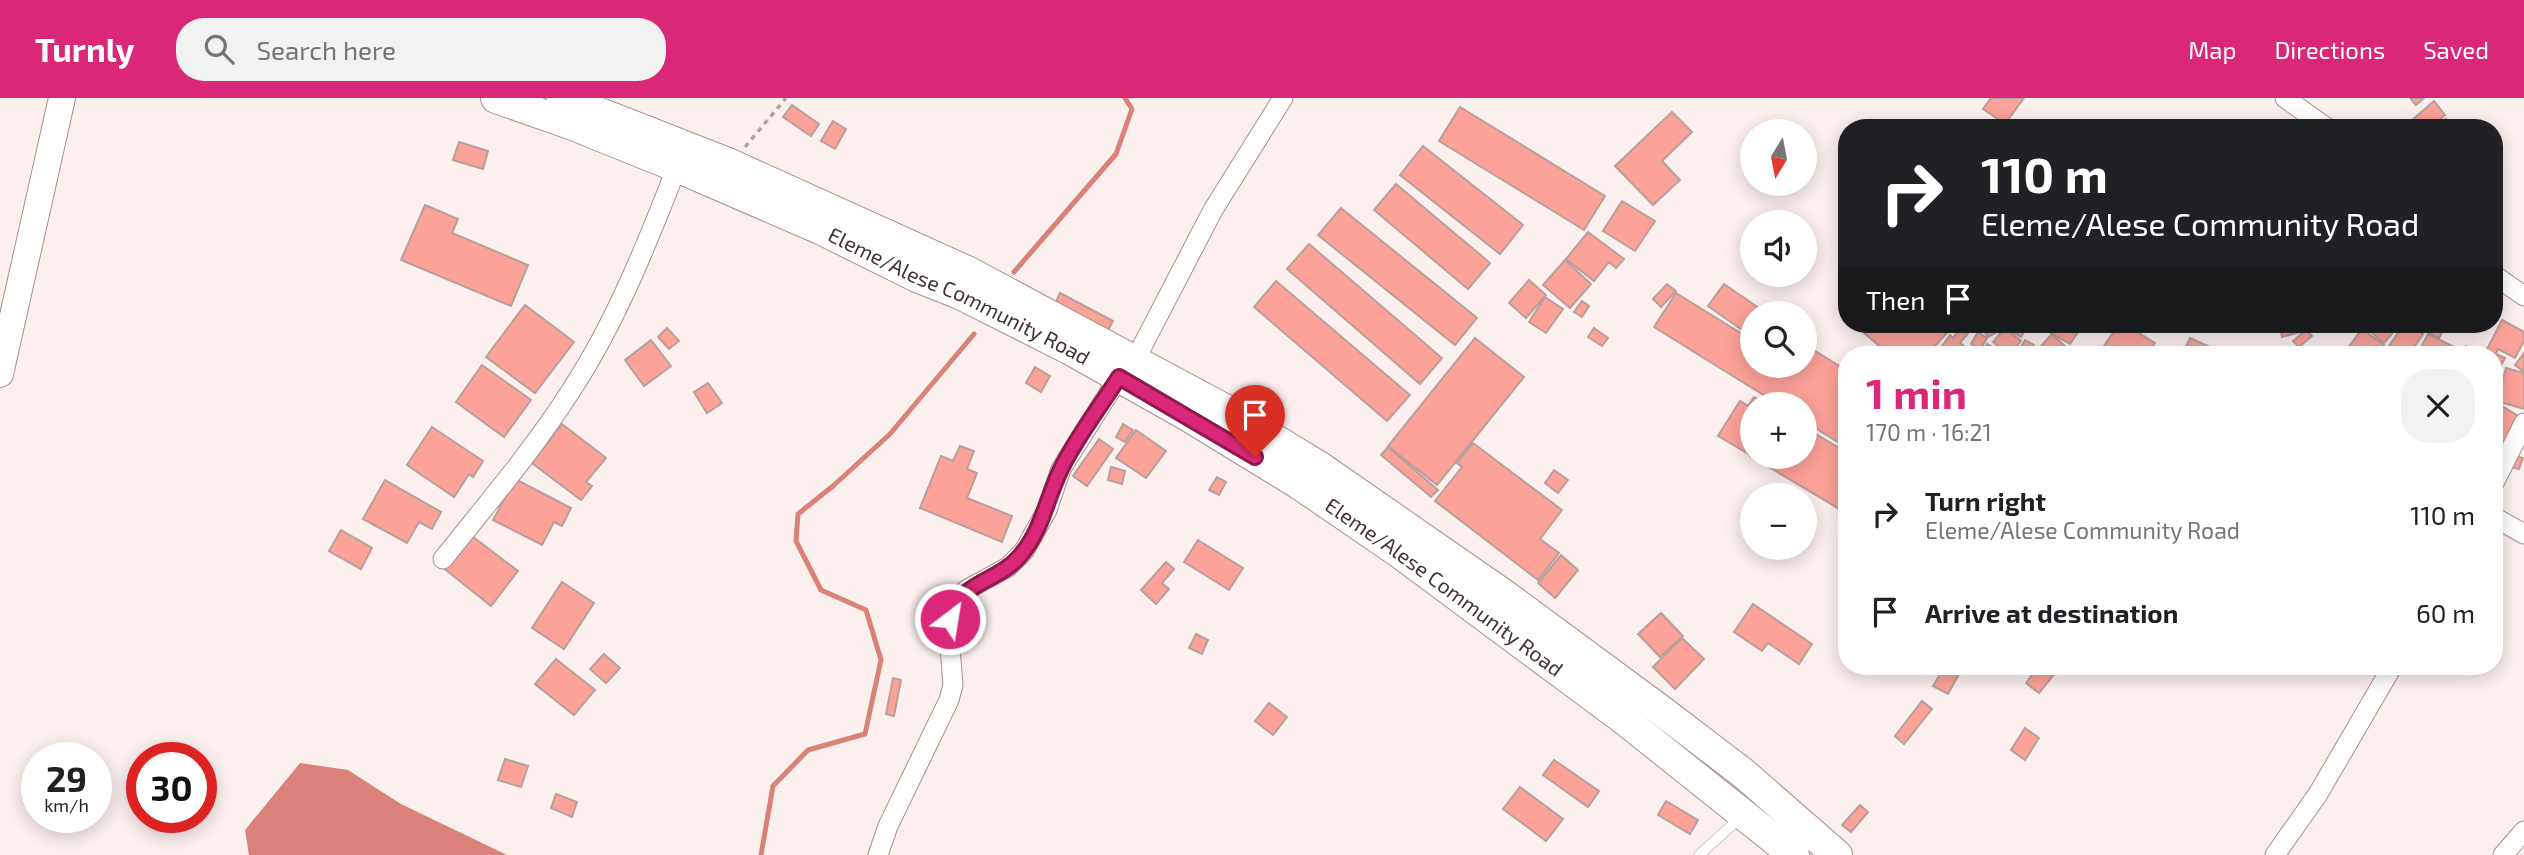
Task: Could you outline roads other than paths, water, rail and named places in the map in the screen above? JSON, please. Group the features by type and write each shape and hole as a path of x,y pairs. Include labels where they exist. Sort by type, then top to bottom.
{"main road":[{"name":"Eleme/Alese Community Road","path":"496,98 573,125 677,167 820,229 917,277 960,294 1069,349 1127,369 1230,412 1320,467 1660,709 1744,774 1837,855"},
{"name":"Eleme/Alese Community Road","path":"562,98 730,164 969,272 1127,369 1397,551 1626,720 1794,855"}],"street":[{"path":"0,374 62,98"},
{"path":"878,855 888,825 949,700 953,685 949,635 953,607 966,590 1008,567 1024,551 1046,510 1061,469 1127,369 1213,210 1283,98"},
{"path":"2285,98 2314,119"},
{"path":"443,559 528,452 573,388 597,347 648,239 677,167"},
{"path":"2503,281 2524,296"},
{"path":"2503,465 2524,423"},
{"path":"2503,522 2524,534"},
{"path":"2275,855 2318,794 2387,675"},
{"path":"2503,855 2524,831"}],"lane":[{"path":"1699,855 1744,814"}],"waterway":[{"path":"1014,272 1116,154 1132,109 1125,98"},
{"path":"761,855 773,786 808,750 865,734 881,660 866,610 821,590 796,541 798,514 890,434 974,334"}]}
